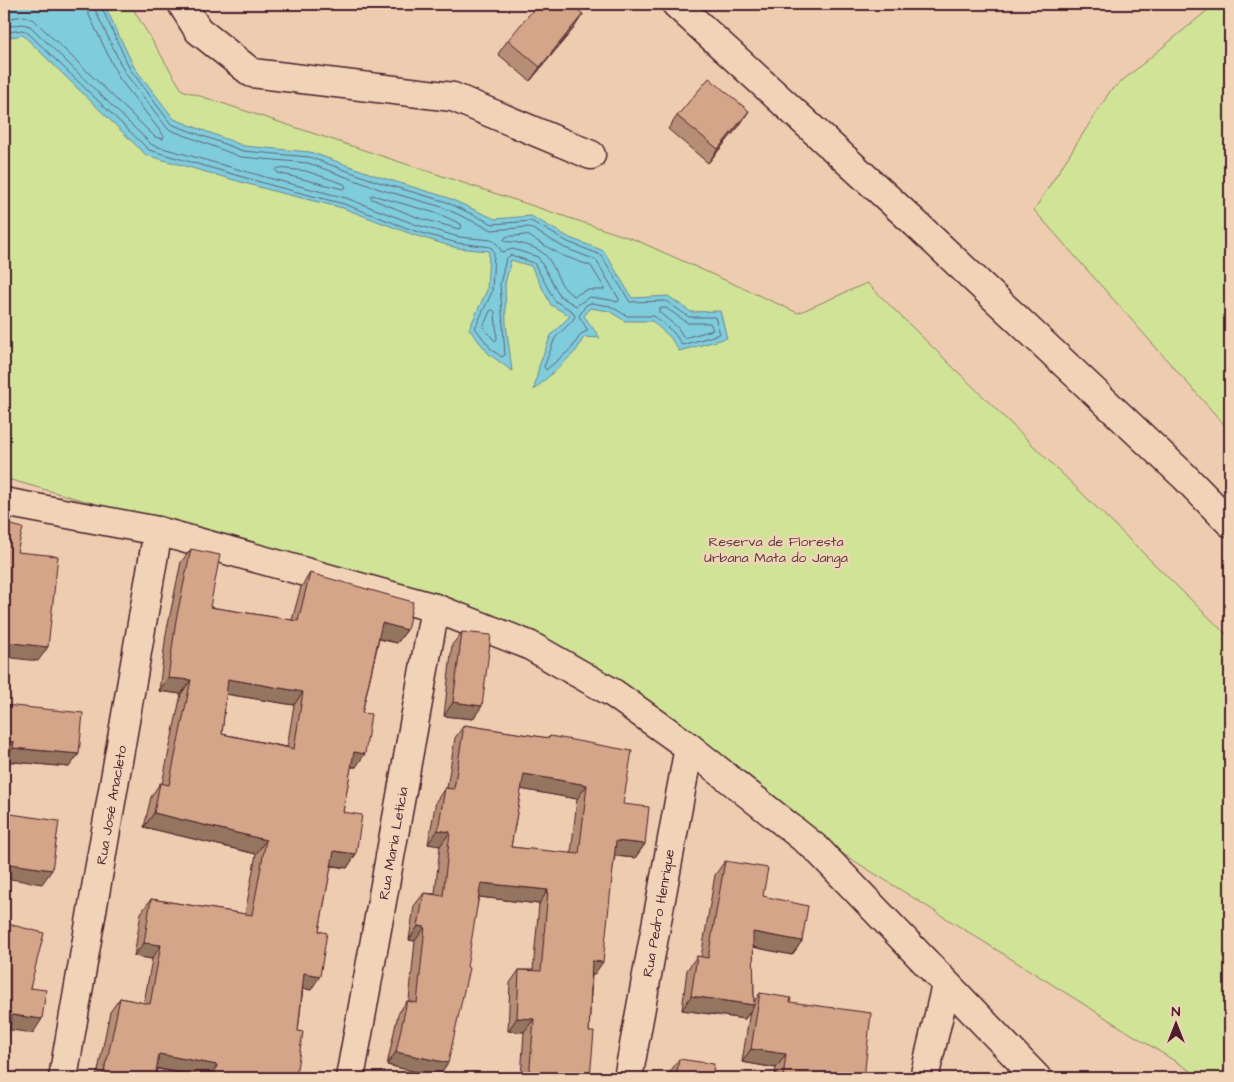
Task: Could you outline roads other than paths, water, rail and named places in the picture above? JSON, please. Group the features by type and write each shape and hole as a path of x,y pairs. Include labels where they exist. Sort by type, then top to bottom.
{"street":[{"path":"182,4 198,30 252,73 453,97 591,155"},
{"path":"676,4 922,229 1184,476 1230,523"},
{"path":"4,502 158,531 435,608 529,645 613,693 689,747 817,849 1037,1078"},
{"name":"Rua José Anacleto","path":"63,1078 158,531"},
{"name":"Rua Maria Leticia","path":"350,1078 435,608"},
{"name":"Rua Pedro Henrique","path":"628,1078 689,747"},
{"path":"924,1078 946,985"}],"water":[{"path":"4,4 104,4 134,67 174,119 244,146 310,152 383,178 446,197 495,219 531,216 570,238 604,251 632,298 668,296 691,312 720,311 727,338 679,351 670,337 652,321 625,321 609,311 590,308 584,316 600,338 584,337 576,351 534,390 539,366 551,335 570,316 551,305 531,266 511,260 505,284 506,324 512,371 489,354 469,329 487,290 489,251 457,248 414,235 343,208 273,191 146,155 23,35 4,38"}],"park label":[{"name":"Reserva de Floresta Urbana Mata do Janga","path":"776,550"}]}
